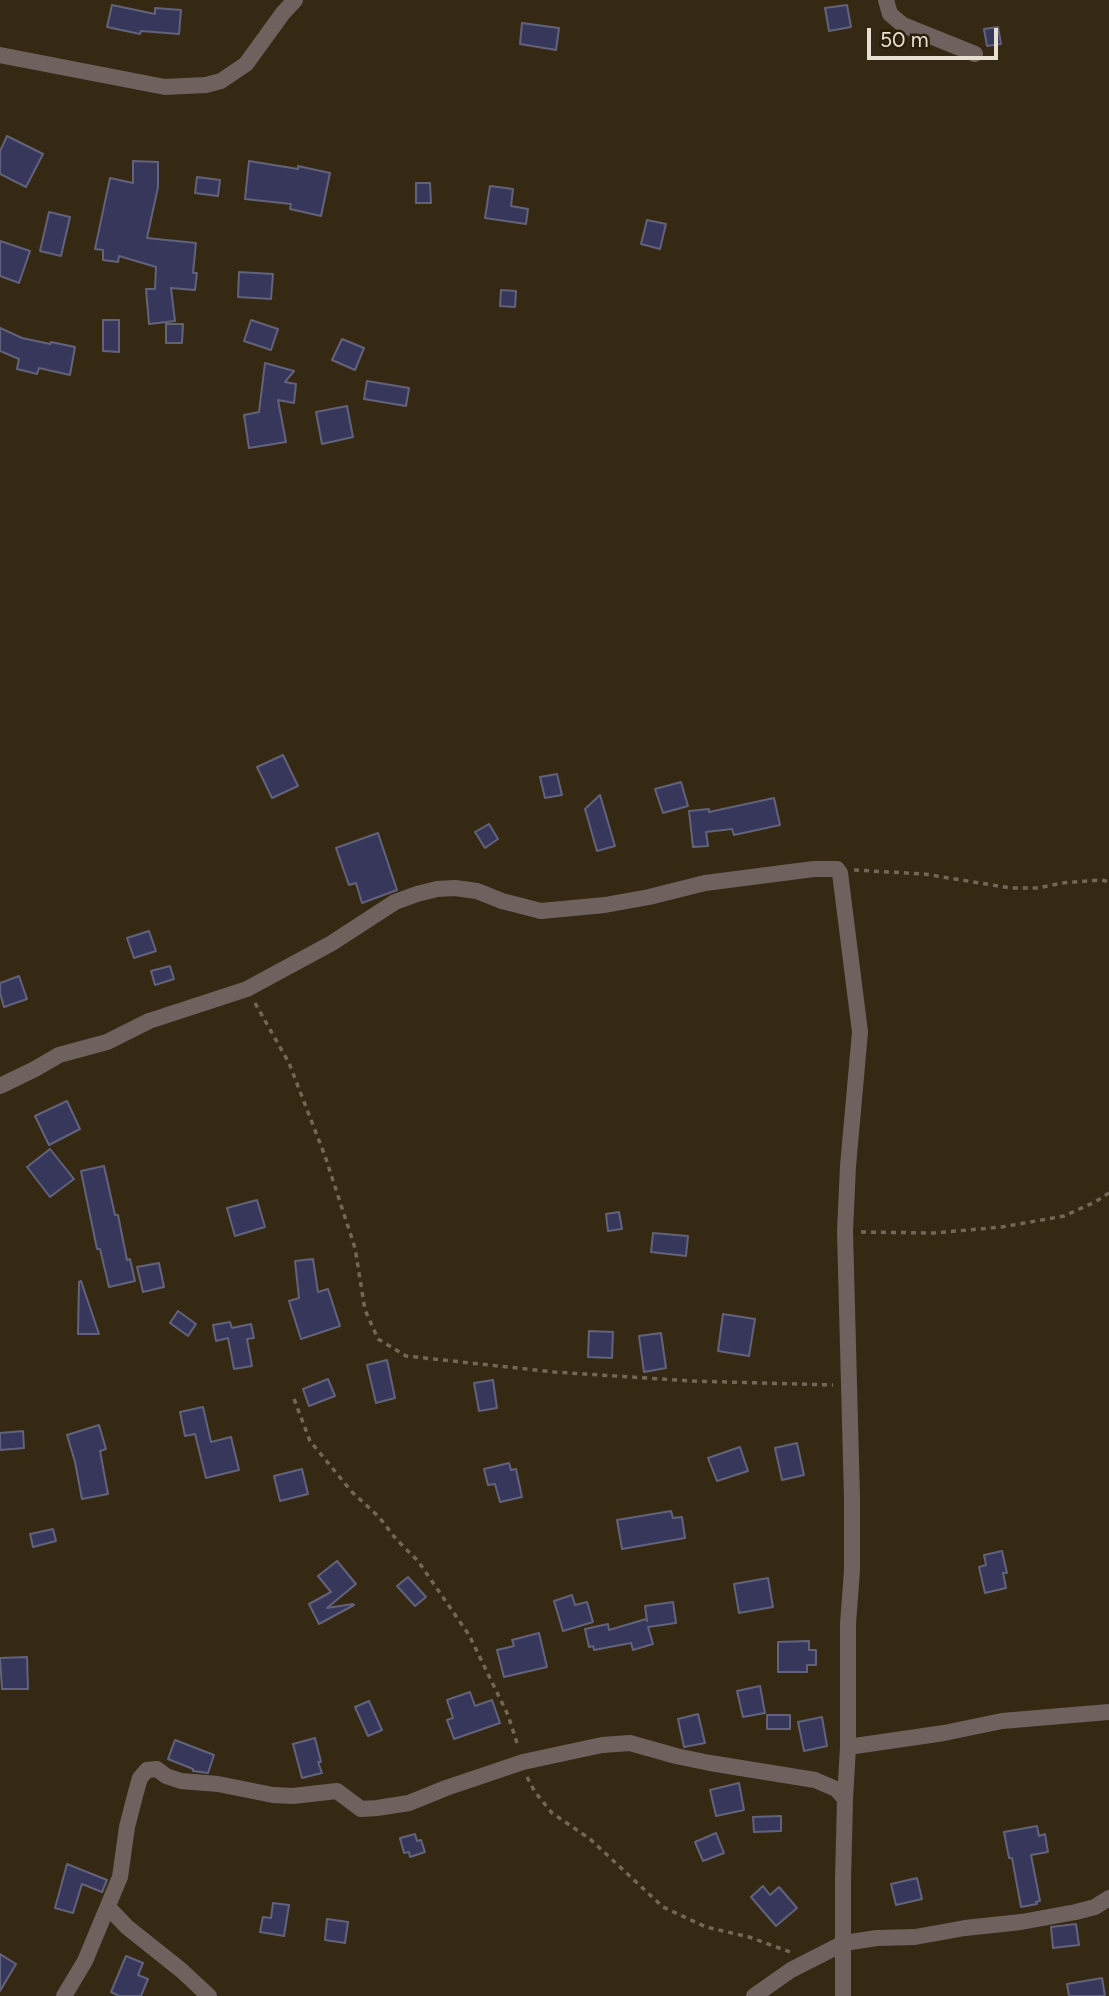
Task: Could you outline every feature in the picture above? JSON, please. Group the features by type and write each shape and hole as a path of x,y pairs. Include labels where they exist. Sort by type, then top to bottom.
{"street":[{"path":"0,55 165,87 206,85 221,81 246,64 295,0"},
{"path":"886,0 890,14 903,25 975,54"},
{"path":"0,1086 59,1055 107,1042 149,1021 247,989 332,943 395,902 417,894 456,888 477,891 541,911 606,905 705,883 814,869 837,869 842,880 860,1032 845,1231 852,1570 848,1624 843,1996"},
{"path":"848,1747 944,1733 1002,1721 1109,1712"},
{"path":"64,1996 85,1961 120,1877 127,1827 140,1778 147,1770 157,1769 166,1776 181,1781 218,1784 273,1795 293,1796 337,1791 361,1809 409,1803 446,1787 523,1762 602,1745 630,1743 699,1761 815,1780 835,1789 845,1799"},
{"path":"754,1996 791,1970 844,1943 877,1938 915,1937 1021,1922 1095,1907 1109,1898"},
{"path":"108,1908 209,1996"}],"path":[{"path":"837,869 924,874 1011,888 1109,882"},
{"path":"247,989 289,1063 326,1156 355,1248 365,1310 377,1339 406,1356 542,1371 692,1381 849,1386"},
{"path":"845,1231 934,1233 1002,1227 1064,1216 1109,1193"},
{"path":"295,1399 310,1441 352,1492 379,1517 418,1561 469,1635 508,1715 526,1775 535,1792 552,1813 590,1839 663,1908 706,1927 763,1941 811,1960"}],"building":[{"path":"112,5 155,14 155,8 181,10 179,34 141,31 140,34 107,27"},
{"path":"847,5 851,27 829,31 825,8"},
{"path":"522,23 559,28 556,50 520,44"},
{"path":"998,27 1001,44 987,46 984,29"},
{"path":"7,136 43,154 26,187 0,174 0,151"},
{"path":"133,161 158,162 158,187 147,238 196,243 193,273 197,273 195,290 171,288 175,321 149,324 146,289 155,289 156,267 119,256 118,262 103,260 103,250 95,249 110,178 133,183"},
{"path":"249,161 298,169 298,166 330,173 321,216 290,209 291,204 245,199"},
{"path":"197,177 220,180 218,196 195,193"},
{"path":"416,183 430,183 431,203 416,203"},
{"path":"490,186 513,189 511,206 528,209 526,224 485,218"},
{"path":"49,212 70,217 61,256 40,251"},
{"path":"647,220 666,224 660,249 641,244"},
{"path":"0,241 30,251 19,283 0,276"},
{"path":"239,272 273,274 271,299 238,297"},
{"path":"501,290 516,291 515,307 500,306"},
{"path":"103,320 119,320 119,352 103,351"},
{"path":"251,320 278,329 271,350 244,341"},
{"path":"166,324 183,324 182,343 166,343"},
{"path":"0,328 22,338 75,347 70,375 39,368 37,374 17,369 19,359 0,351"},
{"path":"342,339 364,348 355,370 332,360"},
{"path":"265,363 294,371 285,382 296,384 294,403 278,400 286,442 249,448 244,415 259,412"},
{"path":"367,381 409,388 406,406 364,399"},
{"path":"347,406 353,437 322,444 316,412"},
{"path":"283,755 298,786 272,798 257,767"},
{"path":"557,774 562,795 545,798 540,777"},
{"path":"681,782 688,806 663,813 655,789"},
{"path":"600,795 615,846 597,851 585,809"},
{"path":"774,798 780,825 734,835 732,829 706,832 708,846 693,847 689,811 709,809 709,812"},
{"path":"489,824 498,839 485,848 475,832"},
{"path":"378,833 397,890 362,903 356,883 349,885 336,848"},
{"path":"149,931 156,951 134,958 127,938"},
{"path":"170,966 174,979 155,985 151,971"},
{"path":"19,976 27,999 4,1007 0,983"},
{"path":"67,1101 80,1129 49,1145 35,1116"},
{"path":"50,1149 74,1179 50,1197 27,1167"},
{"path":"104,1166 127,1260 130,1259 135,1281 109,1287 100,1249 97,1249 81,1171"},
{"path":"257,1200 265,1227 235,1236 227,1208"},
{"path":"619,1212 622,1229 608,1231 606,1214"},
{"path":"653,1233 688,1236 686,1256 651,1252"},
{"path":"313,1259 318,1292 328,1289 340,1326 301,1339 289,1301 299,1298 295,1261"},
{"path":"159,1263 164,1287 143,1292 137,1267"},
{"path":"81,1281 99,1334 78,1334"},
{"path":"178,1311 196,1324 188,1336 170,1323"},
{"path":"723,1314 755,1319 749,1356 718,1351"},
{"path":"230,1322 232,1328 251,1324 254,1338 247,1339 252,1366 234,1369 228,1338 216,1341 213,1325"},
{"path":"589,1331 613,1332 612,1358 588,1357"},
{"path":"661,1333 666,1368 644,1372 639,1336"},
{"path":"387,1360 395,1398 376,1403 367,1365"},
{"path":"328,1379 335,1396 309,1406 303,1389"},
{"path":"493,1380 497,1408 479,1411 474,1383"},
{"path":"203,1407 211,1442 231,1437 239,1470 206,1478 195,1434 185,1436 180,1412"},
{"path":"99,1425 106,1449 100,1451 108,1494 82,1499 67,1435"},
{"path":"23,1431 24,1448 0,1450 0,1433"},
{"path":"797,1443 804,1475 782,1480 775,1448"},
{"path":"740,1447 748,1471 717,1481 708,1458"},
{"path":"509,1463 511,1470 516,1469 522,1497 500,1502 495,1484 488,1485 484,1469"},
{"path":"302,1469 308,1494 280,1501 274,1476"},
{"path":"671,1511 673,1518 682,1517 685,1538 622,1549 617,1520"},
{"path":"53,1529 56,1541 33,1547 30,1534"},
{"path":"1002,1551 1007,1573 1003,1573 1006,1588 985,1593 979,1567 986,1565 984,1555"},
{"path":"337,1561 356,1584 327,1608 354,1605 319,1624 309,1604 331,1592 318,1576"},
{"path":"408,1577 426,1597 415,1606 397,1586"},
{"path":"768,1578 773,1607 739,1613 734,1584"},
{"path":"572,1595 575,1605 587,1602 593,1622 563,1631 554,1601"},
{"path":"673,1602 676,1623 648,1627 653,1644 633,1650 631,1643 594,1650 593,1646 589,1647 585,1629 608,1624 609,1630 646,1619 647,1621 645,1606"},
{"path":"539,1633 547,1667 504,1677 497,1650 514,1646 512,1640"},
{"path":"809,1641 809,1650 816,1650 816,1665 807,1665 807,1672 778,1672 778,1642"},
{"path":"27,1657 28,1689 2,1689 0,1658"},
{"path":"760,1686 765,1713 743,1717 737,1691"},
{"path":"470,1692 475,1706 492,1700 500,1723 454,1739 447,1720 453,1718 447,1700"},
{"path":"369,1701 382,1730 368,1736 355,1707"},
{"path":"698,1714 705,1743 684,1747 678,1719"},
{"path":"767,1715 790,1715 790,1729 767,1729"},
{"path":"822,1717 827,1746 804,1751 798,1722"},
{"path":"315,1738 322,1773 302,1778 293,1744"},
{"path":"175,1740 214,1755 208,1773 193,1771 168,1759"},
{"path":"739,1783 744,1810 716,1816 710,1790"},
{"path":"781,1816 781,1831 754,1832 753,1817"},
{"path":"1037,1826 1039,1836 1045,1834 1048,1852 1031,1855 1040,1901 1021,1907 1004,1832"},
{"path":"716,1833 724,1853 703,1861 695,1842"},
{"path":"415,1834 417,1841 421,1840 425,1852 410,1857 409,1852 404,1853 400,1838"},
{"path":"67,1864 107,1880 102,1892 82,1884 73,1913 55,1908"},
{"path":"917,1878 922,1899 896,1905 891,1884"},
{"path":"763,1886 770,1895 779,1887 797,1908 776,1926 751,1897"},
{"path":"273,1903 289,1905 284,1936 260,1932 263,1917 271,1918"},
{"path":"327,1919 348,1922 345,1943 325,1940"},
{"path":"1076,1924 1079,1945 1053,1948 1051,1927"},
{"path":"0,1954 16,1964 0,1991"},
{"path":"126,1956 143,1963 138,1975 148,1979 141,1996 119,1996 111,1992"},
{"path":"1102,1978 1105,1996 1069,1996 1067,1984"}]}
